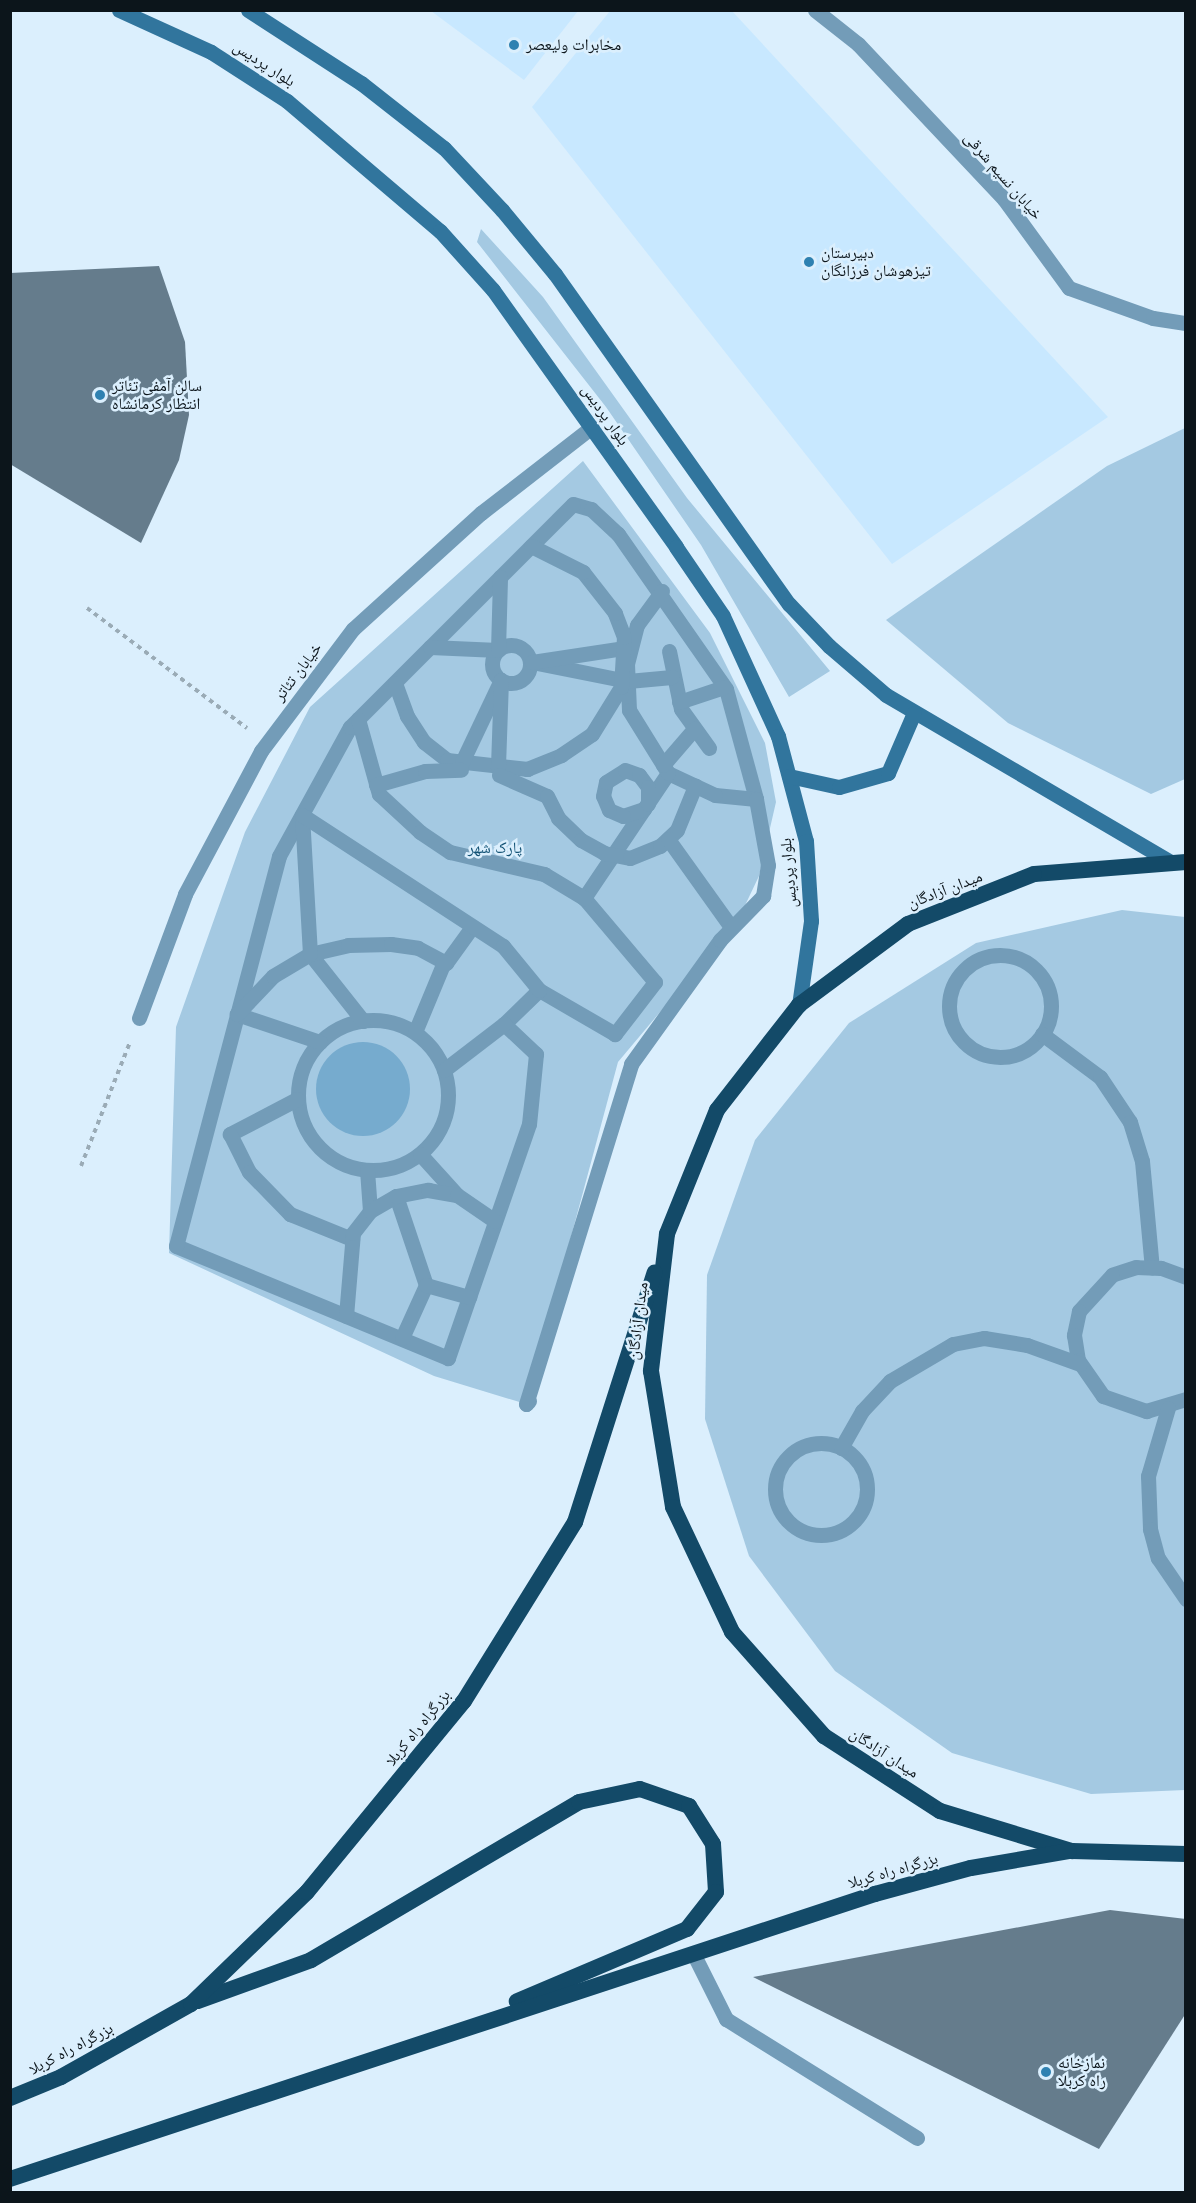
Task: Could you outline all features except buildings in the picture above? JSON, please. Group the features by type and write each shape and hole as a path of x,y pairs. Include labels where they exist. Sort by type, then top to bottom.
{"highway":[{"name":"میدان آزادگان","path":"1177,862 1034,874 908,924 799,1005 717,1110 667,1234 652,1382 673,1507 732,1632 824,1736 940,1811 1072,1851 1185,1854"},
{"name":"بزرگراه راه کربلا","path":"10,2098 61,2077 191,2004 307,1892 464,1701 574,1522 667,1234"},
{"path":"191,2004 310,1959 579,1802 640,1789 689,1806 713,1844 716,1892 687,1929 427,2039"},
{"name":"بزرگراه راه کربلا","path":"10,2179 427,2039 950,1874 1072,1851"}],"main road":[{"name":"بلوار پردیس","path":"119,10 211,52 287,101 383,178 493,290 592,427 723,616 778,736 806,841 811,921 799,1005"},
{"path":"248,10 361,83 444,148 495,202 555,274 789,603 829,646 914,712 1177,862"},
{"path":"789,776 839,788 888,774 914,712"}],"street":[{"name":"خیابان نسیم شرقی","path":"815,10 858,44 1004,199 1069,288 1153,318 1185,323"},
{"name":"خیابان تئاتر","path":"139,1018 185,894 267,743 353,628 481,513 592,427"},
{"path":"504,1023 536,1054 529,1124 448,1358 176,1246 279,856 358,719 573,504 591,509 618,534 662,591 724,687 756,799 768,865 763,896 731,927 631,1064 526,1404 529,1401"},
{"path":"531,546 556,555 589,579 615,613 623,648 629,710 665,769 715,795 756,799"},
{"path":"498,768 501,680 492,664 498,650 500,578"},
{"path":"395,683 406,716 424,742 447,760 498,768 527,769 561,756 592,734 610,710 625,680 637,625 662,591"},
{"path":"430,647 498,650 520,647 531,662 625,680 672,677"},
{"path":"531,662 623,648"},
{"path":"669,651 672,677 679,702 694,729 709,748"},
{"path":"501,680 519,682 531,662"},
{"path":"462,762 501,680"},
{"path":"679,702 724,687"},
{"path":"302,815 503,946 539,990 615,1034 655,982 584,897 544,874 450,852 420,832 376,785 358,719"},
{"path":"584,897 646,806 665,769 694,729"},
{"path":"376,785 425,771 456,769 521,780 547,796 558,818 581,840 613,855 630,858 668,839 687,812 695,786"},
{"path":"302,815 309,954 363,1021"},
{"path":"668,839 731,927"},
{"path":"415,1032 444,962 472,927"},
{"path":"237,1014 273,976 309,954 348,945 391,944 418,948 444,962"},
{"path":"1001,955 1033,966 1051,995 1042,1034 1023,1051 1006,1056 975,1049 953,1025 951,993 958,978 984,957 1001,955"},
{"path":"444,1070 504,1023 539,990"},
{"path":"237,1014 320,1042"},
{"path":"363,1021 398,1024 415,1032 437,1053 444,1070 449,1100 444,1124 420,1154 386,1170 367,1170 336,1161 316,1145 297,1099 300,1075 320,1042 349,1023 363,1021"},
{"path":"1042,1034 1100,1077 1130,1122 1142,1161 1152,1268"},
{"path":"204,1142 230,1134 297,1099"},
{"path":"230,1134 249,1172 290,1214 351,1239"},
{"path":"420,1154 457,1195 495,1221"},
{"path":"367,1170 370,1211"},
{"path":"346,1316 351,1239 370,1211 396,1196 428,1190 457,1195"},
{"path":"396,1196 426,1285 402,1338"},
{"path":"1185,1277 1152,1268 1112,1275 1093,1290 1079,1311 1074,1335 1080,1364 1103,1396 1123,1407 1168,1408 1185,1399"},
{"path":"426,1285 469,1298"},
{"path":"841,1448 862,1411 890,1381 953,1344 984,1338 1027,1345 1080,1364"},
{"path":"1168,1408 1148,1476 1150,1529 1163,1568 1185,1599"},
{"path":"813,1444 841,1448 864,1472 865,1503 847,1527 833,1534 804,1533 791,1525 775,1500 778,1471 799,1448 813,1444"},
{"path":"694,1955 726,2019 916,2138"}],"path":[{"path":"87,608 267,743"},
{"path":"81,1166 139,1018"}],"shaded area":[{"name":"مخابرات ولیعصر","path":"431,11 578,11 524,80"},
{"name":"دبیرستان تیزهوشان فرزانگان","path":"610,11 732,11 1108,417 892,564 532,107"},
{"path":"363,1042 381,1045 396,1056 407,1071 410,1089 407,1107 396,1122 381,1133 363,1136 345,1133 330,1122 319,1107 316,1089 319,1071 330,1056 345,1045"}],"green space":[{"path":"481,229 543,297 687,498 830,671 789,697 701,545 606,407 477,242"},
{"path":"1185,428 1185,779 1151,794 1008,723 886,620 1107,466"},
{"name":"پارک شهر","path":"583,461 710,633 765,743 776,802 759,876 739,918 618,1062 526,1404 434,1376 169,1253 176,1027 245,832 310,707"},
{"path":"1122,910 1185,917 1185,1790 1091,1794 952,1753 835,1671 749,1556 705,1419 707,1275 755,1140 849,1023 976,943"}],"place":[{"name":"مخابرات ولیعصر","path":"514,45"},
{"name":"دبیرستان تیزهوشان فرزانگان","path":"809,262"},
{"name":"سالن آمفی تئاتر انتظار کرمانشاه","path":"100,395"},
{"name":"نمازخانه راه کربلا","path":"1046,2072"}]}
